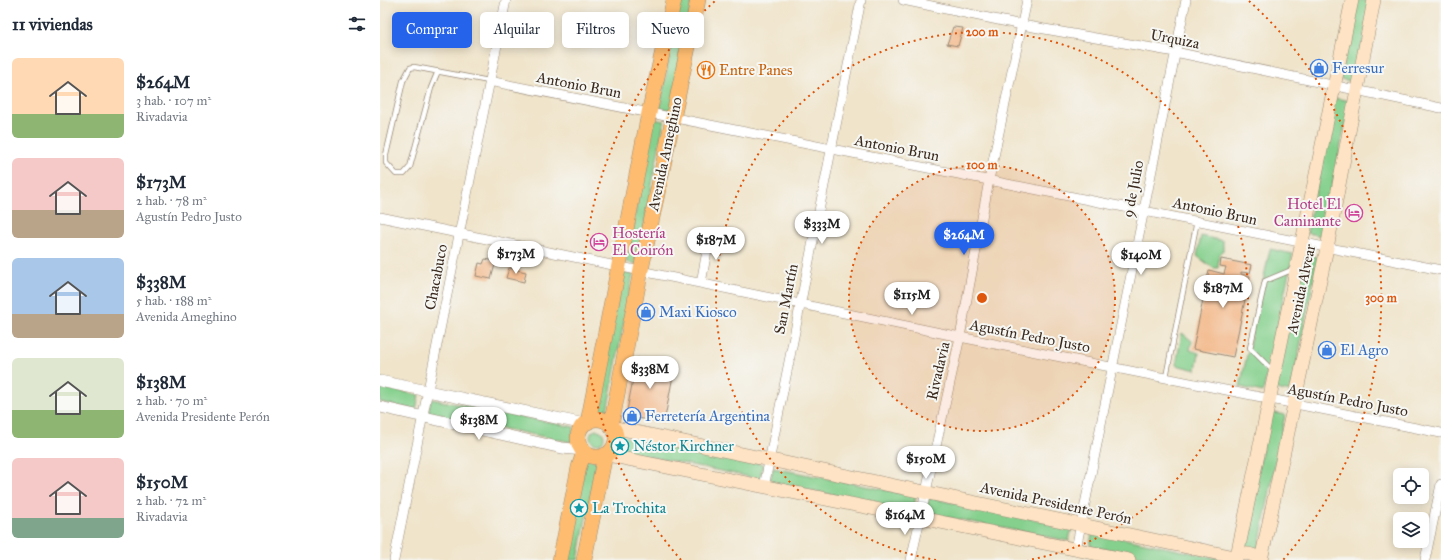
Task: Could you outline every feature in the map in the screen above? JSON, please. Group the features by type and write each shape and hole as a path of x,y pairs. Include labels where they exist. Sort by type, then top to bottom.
{"highway":[{"name":"Avenida Ameghino","path":"586,423 649,113 674,0"},
{"name":"Avenida Ameghino","path":"612,426 641,270 698,0"},
{"path":"560,560 583,451 578,438 579,432 586,423 599,419 612,426 616,440 615,446 606,455 584,560"},
{"path":"583,451 594,457 606,455"}],"main road":[{"name":"Avenida Alvear","path":"1234,558 1352,0"},
{"name":"Avenida Alvear","path":"1261,560 1327,248 1374,0"},
{"name":"Avenida Presidente Perón","path":"612,426 925,493 1081,524 1234,558 1242,554 1252,554 1261,560"},
{"path":"606,455 764,487 920,516 1129,560"}],"street":[{"name":"Chacabuco","path":"394,560 506,0"},
{"name":"San Martín","path":"764,487 768,460 861,0"},
{"name":"Urquiza","path":"903,0 1022,25 1175,52 1334,87 1441,108"},
{"name":"Rivadavia","path":"911,560 960,337 989,180 1027,0"},
{"name":"9 de Julio","path":"1076,549 1186,0"},
{"name":"Antonio Brun","path":"489,81 1441,270"},
{"name":"Agustín Pedro Justo","path":"380,217 960,337 1112,366 1441,433"},
{"path":"701,283 710,235"},
{"path":"380,382 586,423"},
{"path":"380,407 562,448 583,451"},
{"path":"1425,560 1441,484"}],"lane":[{"path":"438,71 431,88 410,167 404,174 396,174 386,163 386,155 403,81 410,68 414,67 438,71 489,81"},
{"path":"1166,377 1197,221"},
{"path":"1274,372 1250,348 1265,281 1296,269"}],"green space":[{"path":"680,0 692,0 690,12 678,12"},
{"path":"1356,0 1371,0 1355,82 1340,79"},
{"path":"671,48 683,48 671,110 660,108"},
{"path":"1335,98 1350,101 1322,236 1307,233"},
{"path":"653,119 664,121 637,264 626,262"},
{"path":"1201,236 1223,241 1223,251 1219,255 1218,268 1213,268 1197,256"},
{"path":"1270,249 1293,254 1263,392 1240,387"},
{"path":"1303,254 1318,257 1291,392 1276,389"},
{"path":"622,272 633,274 606,417 595,415"},
{"path":"1182,333 1192,341 1190,350 1199,353 1196,370 1176,365"},
{"path":"380,387 419,395 416,410 380,402"},
{"path":"431,399 574,427 571,442 428,414"},
{"path":"1270,412 1285,415 1258,551 1243,548"},
{"path":"597,430 602,432 604,437 602,442 597,444 592,442 590,437 592,432"},
{"path":"620,436 763,464 760,479 617,450"},
{"path":"586,459 597,461 578,560 566,560"},
{"path":"773,468 916,496 913,511 770,482"},
{"path":"929,498 1072,527 1069,541 926,513"},
{"path":"1092,532 1226,560 1160,560 1090,546"}],"building":[{"path":"953,27 963,28 958,46 947,44"},
{"path":"485,259 496,261 491,279 476,276 479,263 483,264"},
{"path":"1221,259 1252,265 1250,273 1241,272 1241,274 1250,276 1233,357 1193,349 1209,270 1224,274 1226,267 1220,266"},
{"path":"509,268 526,272 524,282 506,278"},
{"path":"637,358 675,365 664,423 626,416"}],"place":[{"name":"Ferresur","path":"1319,68"},
{"name":"Entre Panes","path":"706,70"},
{"name":"Hotel El Caminante","path":"1354,213"},
{"name":"Hostería El Coirón","path":"599,242"},
{"name":"Maxi Kiosco","path":"646,312"},
{"name":"El Agro","path":"1327,350"},
{"name":"Ferretería Argentina","path":"632,416"},
{"name":"Néstor Kirchner","path":"620,446"},
{"name":"La Trochita","path":"579,508"}]}
